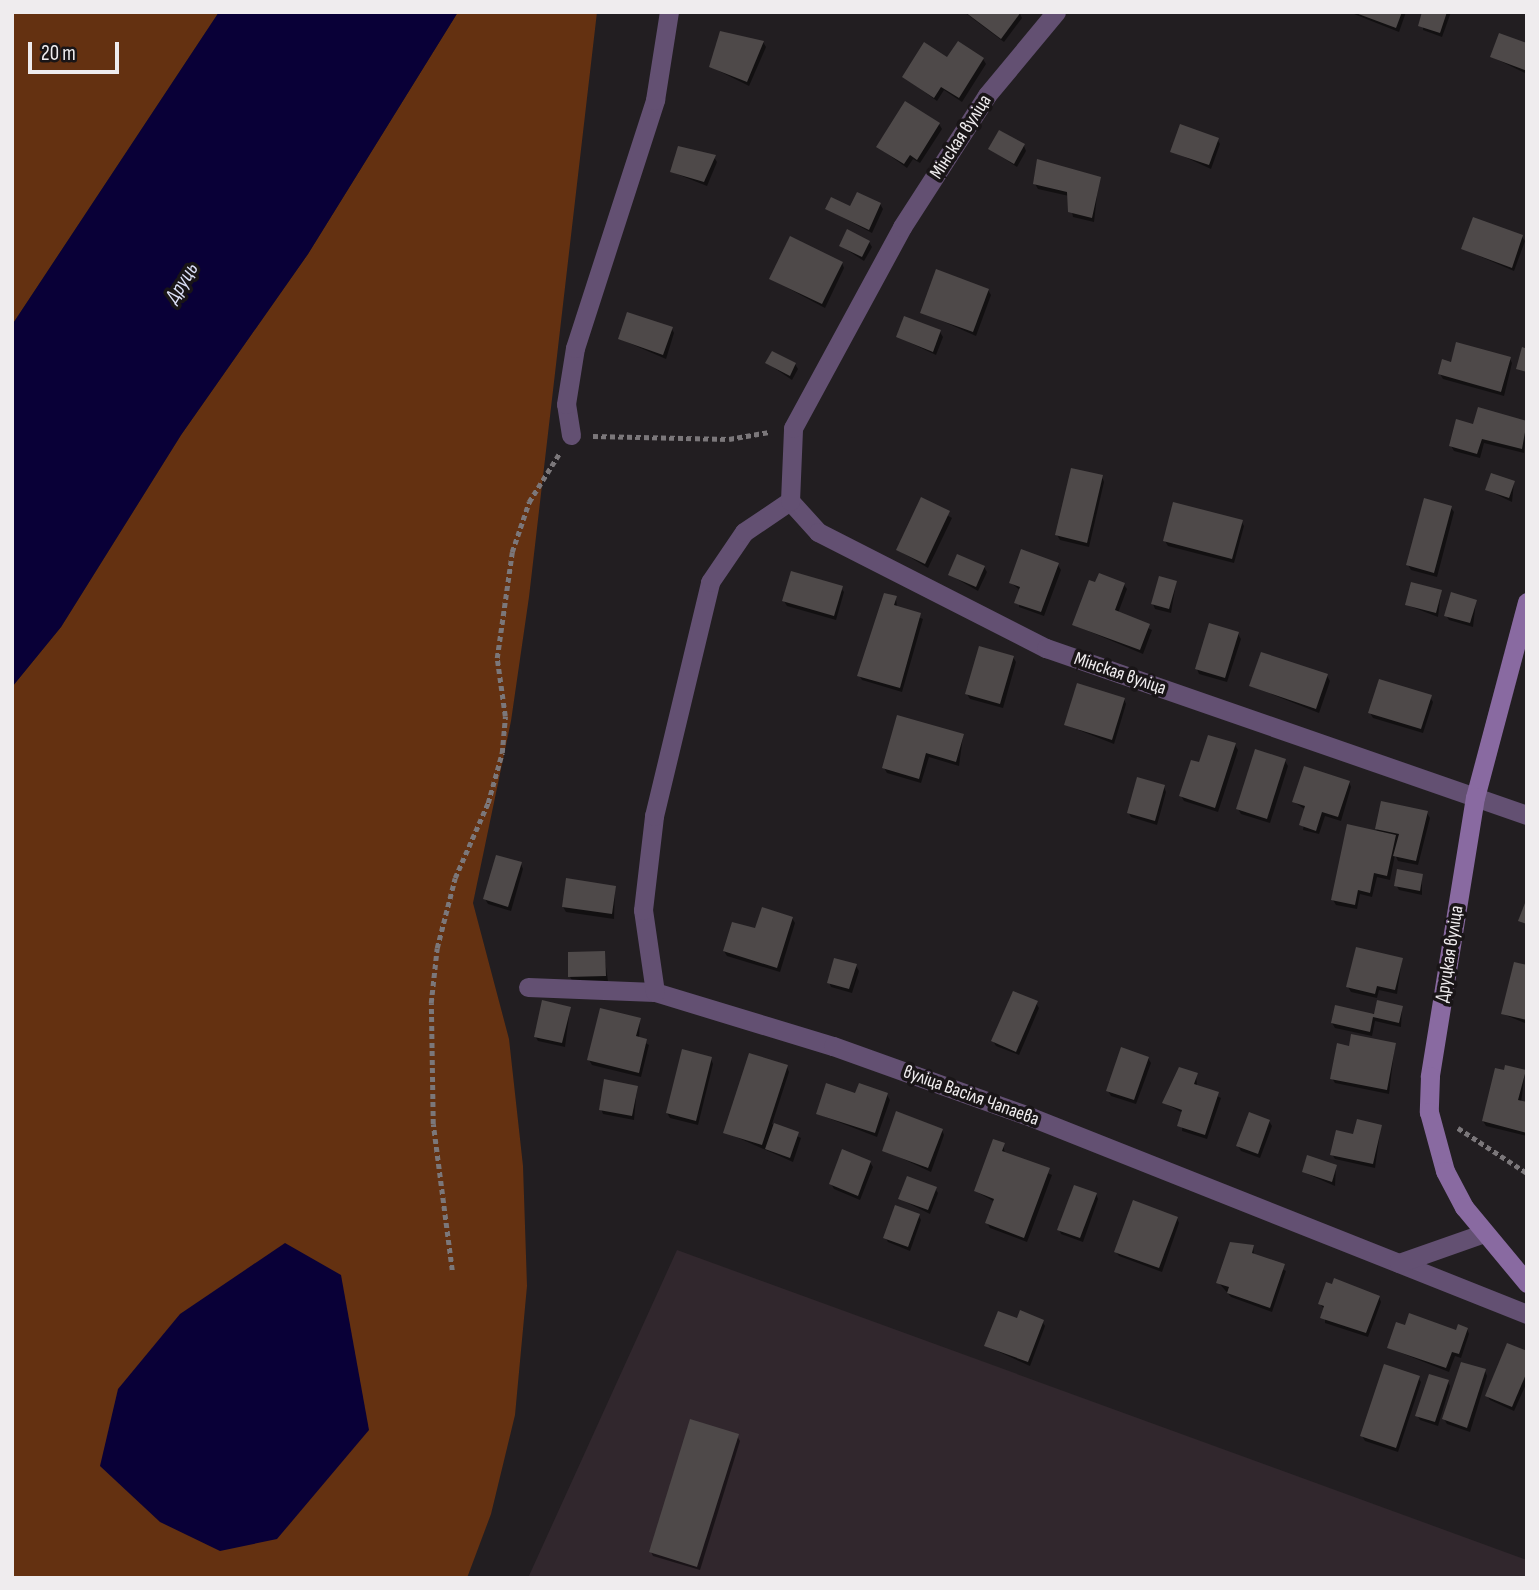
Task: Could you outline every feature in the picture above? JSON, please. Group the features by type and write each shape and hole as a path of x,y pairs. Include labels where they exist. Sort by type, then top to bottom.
{"main road":[{"name":"Друцкая вуліца","path":"1527,602 1475,797 1430,1076 1429,1112 1445,1171 1485,1233 1527,1283"}],"street":[{"path":"571,435 566,404 575,348 655,100 669,12"},
{"name":"Мінская вуліца","path":"1056,12 987,95 902,228 793,428 790,501 818,532 1046,648 1527,814"},
{"path":"655,992 643,910 654,816 710,582 744,533 790,501"},
{"name":"вуліца Васіля Чапаева","path":"528,987 655,992 832,1046 1031,1117 1527,1314"},
{"path":"1399,1263 1485,1233"}],"path":[{"path":"452,1270 433,1124 431,1003 437,948 455,878 488,803 502,753 505,716 497,658 512,552 529,502 571,435 729,439 793,428"}],"shaded area":[{"path":"12,12 219,12 12,325"},
{"path":"458,12 597,12 529,597 511,721 473,903 509,1039 523,1166 527,1286 515,1415 491,1514 467,1578 12,1578 12,687 61,627 181,435 308,254"},
{"path":"677,1250 1527,1560 1527,1578 528,1578"}],"water":[{"name":"Друць","path":"219,12 458,12 308,254 181,435 61,627 12,687 12,325"},
{"path":"285,1243 341,1275 369,1430 277,1539 220,1551 160,1522 100,1466 118,1389 180,1314"}],"building":[{"path":"965,12 1021,12 1001,39"},
{"path":"1353,12 1402,12 1396,28"},
{"path":"1422,12 1447,12 1440,33 1418,26"},
{"path":"720,31 764,41 747,82 709,67"},
{"path":"1499,33 1527,43 1527,71 1490,57"},
{"path":"958,41 984,58 959,98 941,87 934,98 902,77 924,42 947,57"},
{"path":"905,101 940,123 917,160 910,155 904,164 876,147"},
{"path":"1180,124 1219,138 1209,165 1170,152"},
{"path":"999,130 1025,144 1014,164 988,149"},
{"path":"678,146 716,155 704,182 670,172"},
{"path":"1037,159 1101,177 1092,218 1068,212 1067,192 1033,184"},
{"path":"857,192 881,203 869,230 825,209 831,197 850,206"},
{"path":"1473,217 1523,235 1512,268 1461,249"},
{"path":"847,229 870,241 862,257 839,246"},
{"path":"790,236 843,262 822,304 769,279"},
{"path":"936,269 989,289 973,332 920,313"},
{"path":"627,312 673,327 663,355 618,339"},
{"path":"904,316 941,330 933,352 896,337"},
{"path":"1456,342 1511,357 1501,392 1438,374 1442,359 1451,362"},
{"path":"1522,347 1527,349 1527,372 1516,369"},
{"path":"772,351 796,363 790,376 765,363"},
{"path":"1478,407 1527,421 1522,449 1482,439 1477,454 1449,446 1456,419 1473,424"},
{"path":"1071,468 1103,475 1087,543 1055,535"},
{"path":"1491,473 1515,481 1509,498 1485,490"},
{"path":"921,497 950,511 925,564 896,550"},
{"path":"1424,498 1452,506 1434,573 1406,565"},
{"path":"1173,502 1243,520 1232,559 1163,541"},
{"path":"1021,549 1059,563 1041,612 1014,603 1020,587 1009,583"},
{"path":"957,554 985,566 976,587 948,575"},
{"path":"791,571 843,586 834,616 782,601"},
{"path":"1099,573 1125,583 1115,610 1150,624 1140,650 1072,625 1089,580 1095,582"},
{"path":"1159,576 1177,581 1169,609 1151,604"},
{"path":"1411,582 1442,590 1436,613 1405,605"},
{"path":"1451,592 1477,600 1470,623 1444,616"},
{"path":"884,593 897,596 894,605 921,613 900,688 857,676"},
{"path":"1209,623 1239,632 1225,678 1195,669"},
{"path":"979,646 1014,656 1000,704 965,694"},
{"path":"1261,652 1328,674 1316,709 1249,686"},
{"path":"1379,679 1432,695 1421,729 1368,713"},
{"path":"1077,683 1125,698 1112,740 1064,725"},
{"path":"897,715 964,734 956,762 926,753 919,779 882,768"},
{"path":"1208,735 1236,743 1215,808 1179,796 1191,760 1199,762"},
{"path":"1255,749 1286,759 1267,819 1236,809"},
{"path":"1304,766 1350,781 1338,817 1322,812 1316,831 1299,825 1305,806 1292,802"},
{"path":"1137,777 1165,785 1155,821 1127,813"},
{"path":"1381,801 1428,811 1416,861 1393,856 1399,834 1375,829"},
{"path":"1347,824 1396,835 1387,876 1374,873 1370,893 1358,890 1355,905 1331,900"},
{"path":"496,855 522,862 508,907 483,899"},
{"path":"1397,869 1423,874 1420,891 1394,886"},
{"path":"566,878 616,886 612,914 562,907"},
{"path":"1527,898 1527,924 1518,921"},
{"path":"762,907 793,917 777,968 723,951 732,922 755,928"},
{"path":"1356,947 1403,958 1395,990 1377,986 1375,994 1346,987"},
{"path":"605,951 606,976 568,977 568,952"},
{"path":"834,958 857,964 849,989 827,983"},
{"path":"1514,962 1527,965 1527,1020 1501,1014"},
{"path":"1013,991 1038,1001 1016,1052 991,1041"},
{"path":"542,1000 571,1007 562,1043 534,1037"},
{"path":"1377,1000 1403,1006 1399,1023 1373,1017 1370,1032 1331,1023 1335,1005 1374,1014"},
{"path":"600,1008 641,1018 636,1036 647,1039 639,1073 587,1060"},
{"path":"1351,1034 1396,1043 1387,1090 1330,1079 1337,1043 1349,1046"},
{"path":"1121,1047 1149,1057 1134,1100 1106,1091"},
{"path":"682,1049 712,1057 696,1121 666,1113"},
{"path":"749,1053 788,1065 762,1145 723,1133"},
{"path":"1505,1065 1526,1070 1518,1100 1527,1102 1527,1133 1482,1121 1495,1068 1504,1070"},
{"path":"1179,1067 1198,1073 1194,1084 1219,1092 1205,1135 1177,1126 1182,1110 1162,1103"},
{"path":"604,1079 638,1086 632,1116 599,1110"},
{"path":"826,1083 855,1093 859,1083 888,1093 875,1133 816,1114"},
{"path":"896,1111 943,1129 928,1168 882,1151"},
{"path":"1249,1112 1270,1120 1258,1154 1236,1146"},
{"path":"1357,1119 1382,1125 1373,1164 1330,1155 1336,1130 1353,1134"},
{"path":"774,1123 799,1132 790,1158 765,1149"},
{"path":"993,1139 1005,1143 1002,1151 1050,1168 1024,1238 985,1223 994,1199 974,1191"},
{"path":"842,1149 871,1161 858,1196 829,1184"},
{"path":"1307,1155 1337,1165 1332,1182 1302,1172"},
{"path":"907,1176 937,1187 928,1210 898,1199"},
{"path":"1074,1185 1097,1193 1080,1238 1057,1230"},
{"path":"1133,1200 1178,1217 1159,1268 1114,1252"},
{"path":"895,1205 920,1214 908,1247 883,1238"},
{"path":"1230,1242 1254,1245 1252,1253 1285,1264 1270,1308 1227,1293 1229,1287 1216,1283"},
{"path":"1334,1278 1380,1296 1366,1333 1320,1318 1324,1306 1318,1304 1326,1282 1332,1284"},
{"path":"1020,1310 1044,1320 1028,1362 984,1346 998,1311 1017,1318"},
{"path":"1409,1313 1456,1330 1458,1324 1468,1328 1459,1354 1452,1352 1446,1368 1387,1348 1396,1322 1405,1325"},
{"path":"1507,1343 1527,1351 1527,1372 1512,1407 1485,1396"},
{"path":"1461,1362 1486,1369 1467,1428 1442,1419"},
{"path":"1384,1364 1420,1376 1396,1448 1360,1436"},
{"path":"1429,1374 1449,1380 1435,1422 1415,1416"},
{"path":"690,1419 739,1434 697,1567 649,1552"}]}
